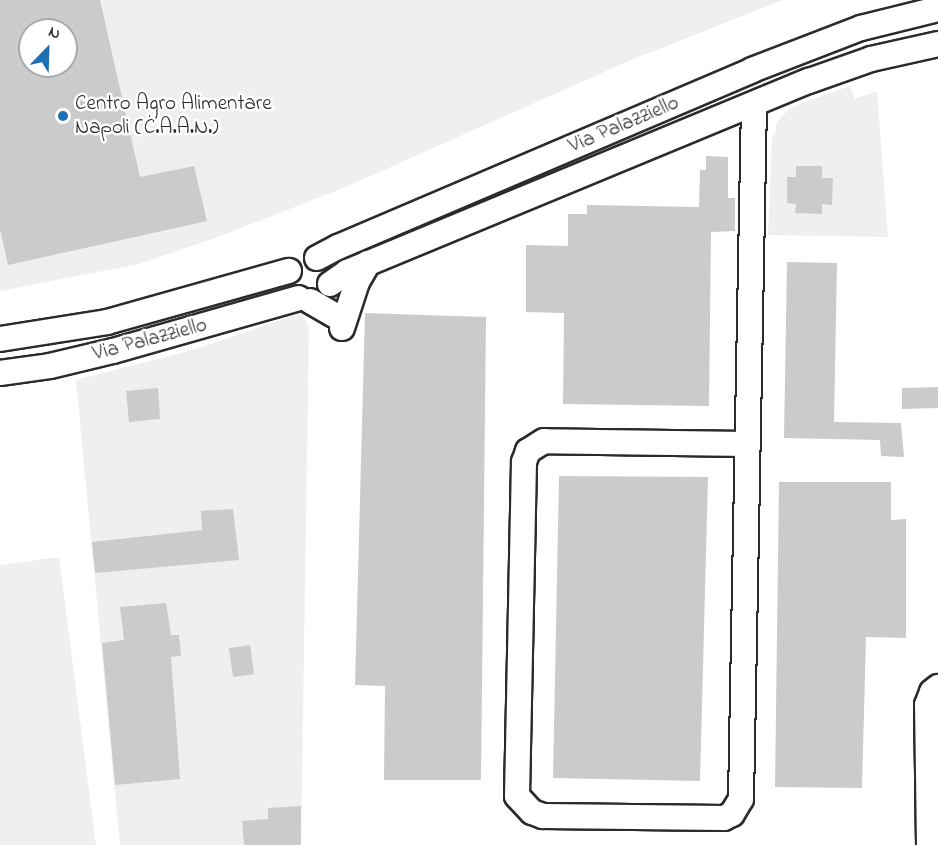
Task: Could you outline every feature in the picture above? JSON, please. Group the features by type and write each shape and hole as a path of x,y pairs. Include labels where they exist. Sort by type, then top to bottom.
{"street":[{"name":"Via Palazziello","path":"317,258 752,70 861,28 938,9"},
{"name":"Via Palazziello","path":"0,373 50,366 113,351 316,294 347,272 839,69 938,44"},
{"path":"747,444 544,441 528,451 524,462 517,796 531,812 543,816 724,818 737,807 741,799 754,104"},
{"path":"304,258 317,258 329,269 316,294 289,286 289,271 304,258"},
{"path":"342,328 357,282 368,263"},
{"name":"Via Palazziello","path":"0,339 107,322 289,271"},
{"path":"929,845 927,705 932,692 938,687"}],"shaded area":[{"path":"0,0 783,0 631,60 348,186 218,237 139,264 0,291"},
{"path":"850,86 855,99 877,91 888,237 768,235 772,135 775,135 776,125 784,114 796,105"},
{"path":"301,313 309,327 301,845 120,845 76,380 196,349"},
{"path":"59,557 96,845 0,845 0,565"}],"building":[{"name":"Centro Agro Alimentare Napoli (C.A.A.N.)","path":"0,0 100,0 140,177 194,166 207,221 8,265 0,229"},
{"path":"706,156 728,157 728,198 735,198 735,231 711,232 709,406 563,404 564,313 526,312 526,245 568,246 568,214 587,214 587,205 699,207 700,170 706,170"},
{"path":"796,166 822,166 822,178 833,178 832,205 822,204 822,214 795,213 796,204 787,203 787,177 796,177"},
{"path":"787,262 837,263 834,422 901,423 904,457 881,456 880,440 784,438"},
{"path":"365,313 486,317 481,780 384,780 385,686 355,685"},
{"path":"938,387 938,408 902,409 902,388"},
{"path":"158,388 160,419 129,422 126,391"},
{"path":"559,476 708,477 700,781 553,778"},
{"path":"779,482 891,482 891,520 906,519 906,638 866,637 862,788 775,787"},
{"path":"233,509 239,560 95,573 92,542 202,530 201,511"},
{"path":"166,603 171,635 179,635 181,656 171,657 180,779 115,785 102,643 124,640 120,607"},
{"path":"250,645 254,674 233,677 229,648"},
{"path":"301,806 301,845 244,845 242,821 268,819 268,808"}],"place":[{"name":"Centro Agro Alimentare Napoli (C.A.A.N.)","path":"63,116"}]}
